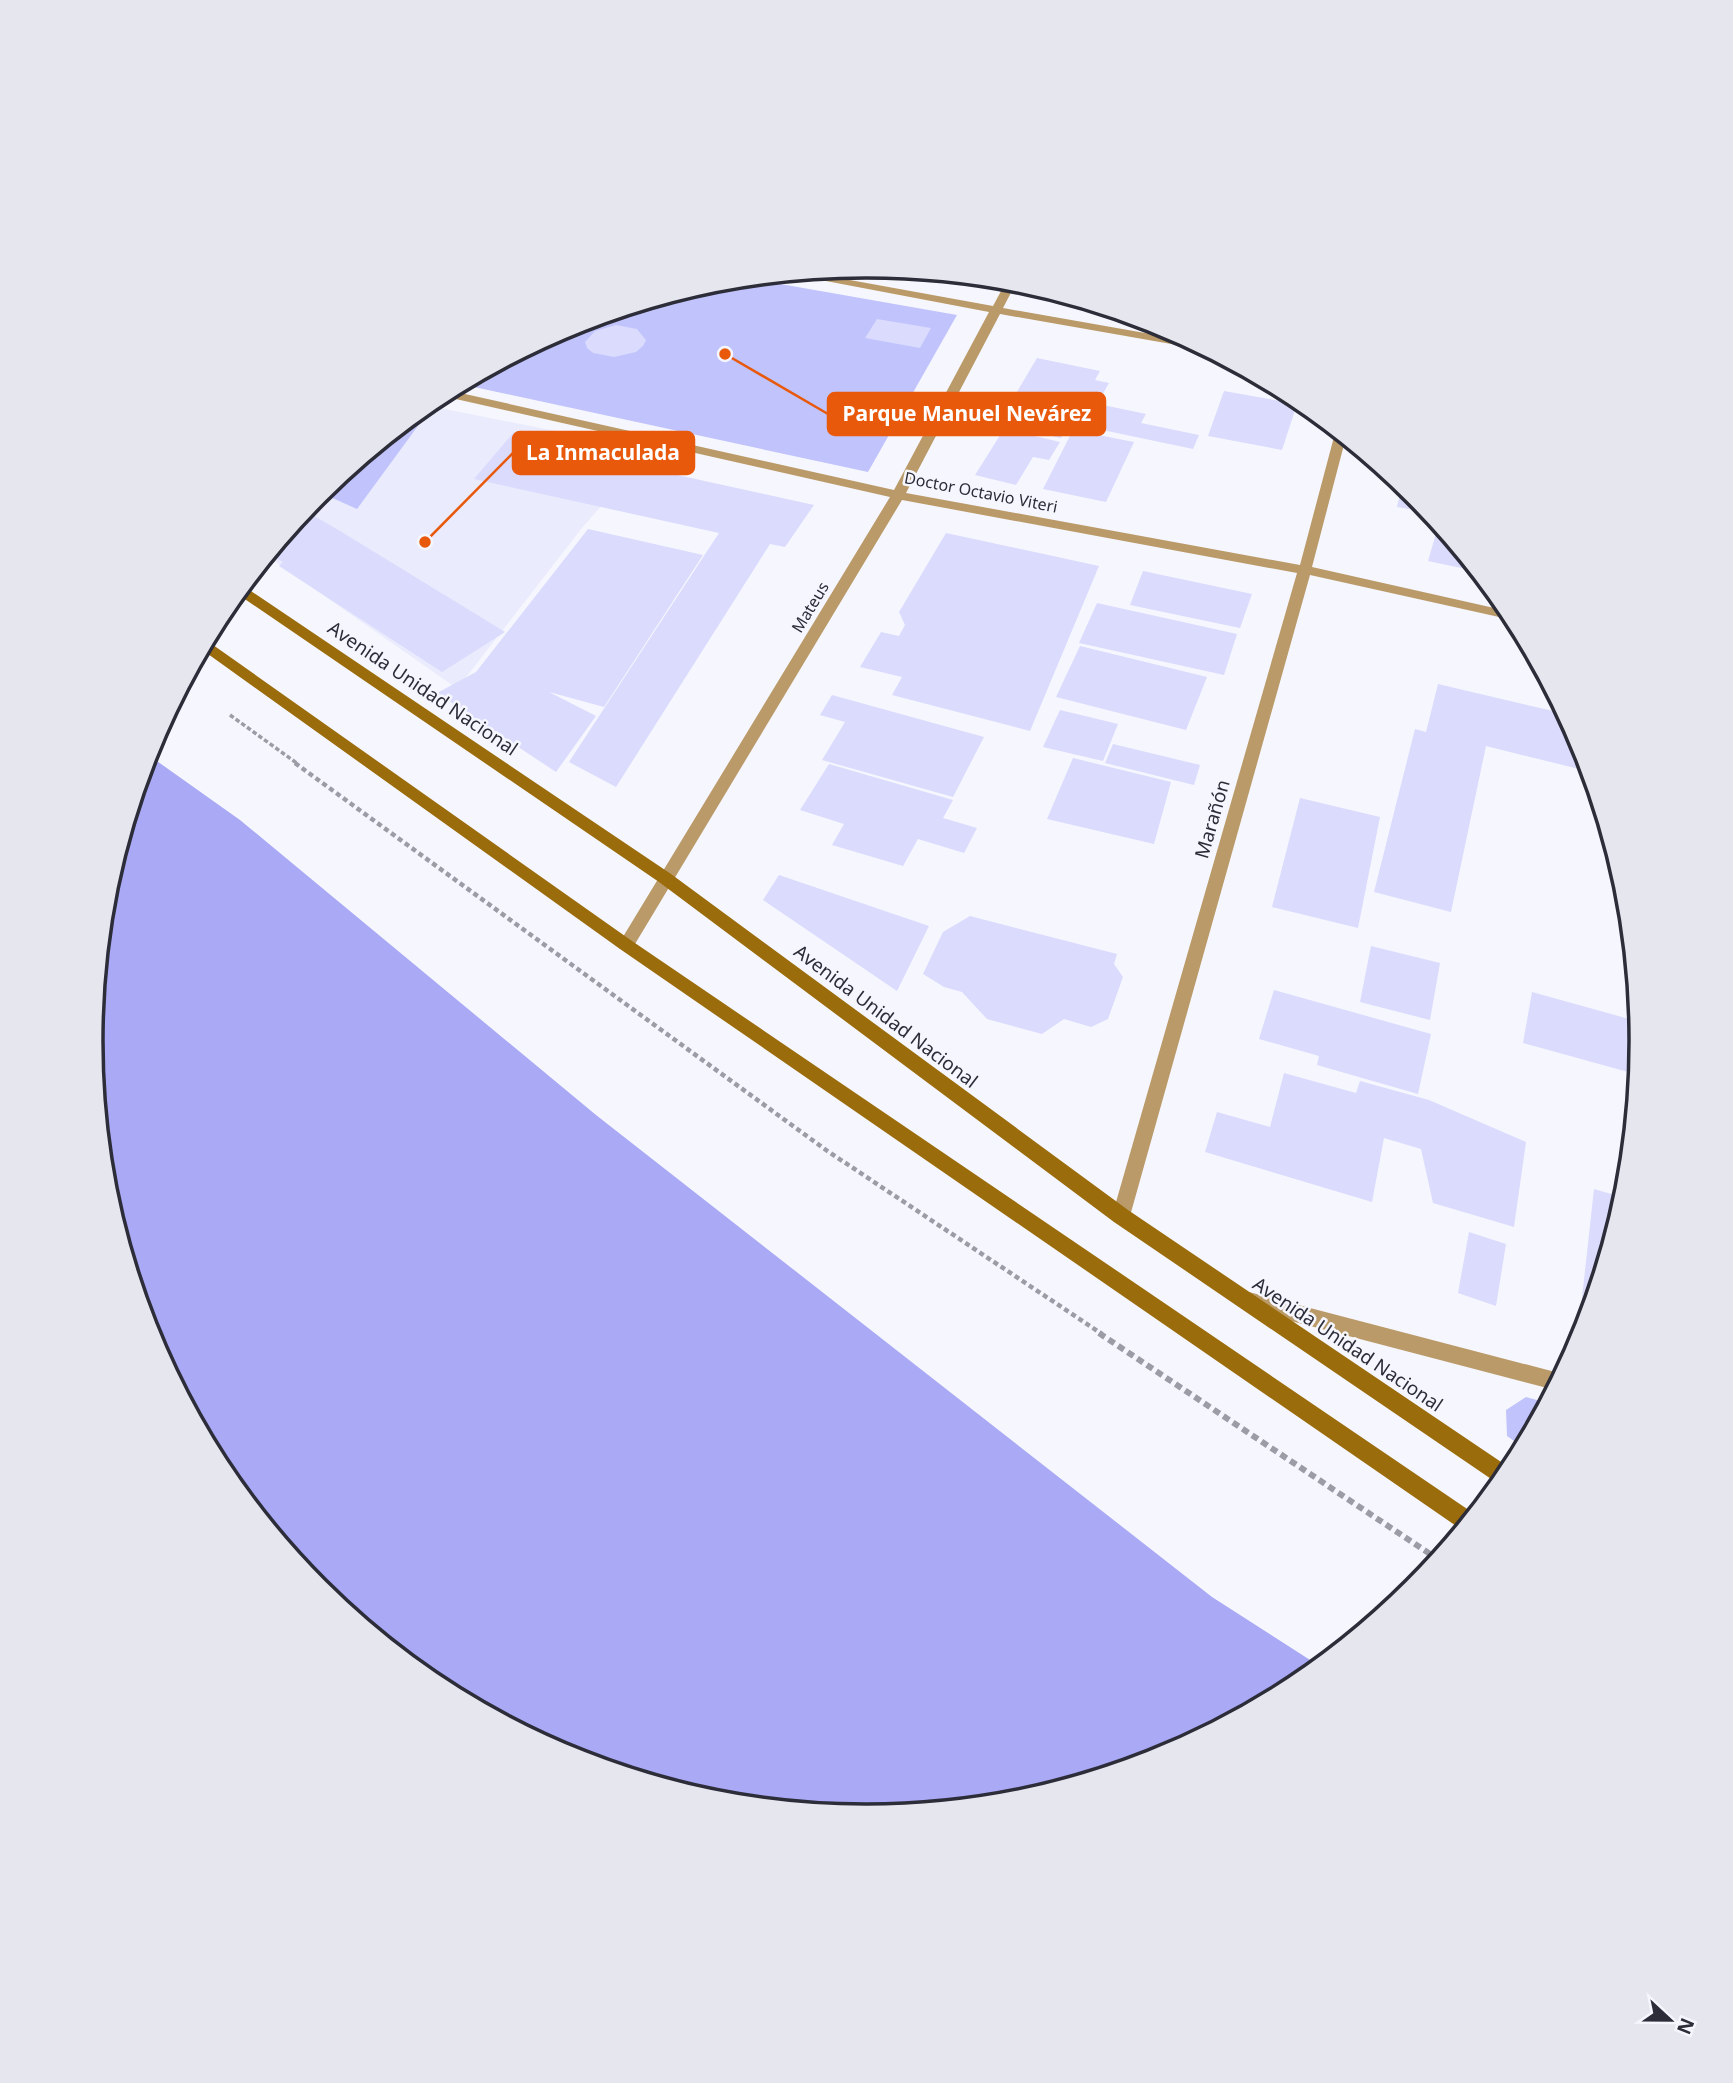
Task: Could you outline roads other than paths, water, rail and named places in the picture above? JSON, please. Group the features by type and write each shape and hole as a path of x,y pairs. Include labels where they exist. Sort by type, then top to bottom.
{"main road":[{"name":"Avenida Unidad Nacional","path":"248,595 665,878 1121,1216 1497,1471"},
{"path":"213,649 626,945 1462,1518"}],"street":[{"path":"831,279 1169,341"},
{"name":"Mateus","path":"626,945 898,495 1005,291"},
{"name":"Doctor Octavio Viteri","path":"459,397 898,495 1305,570 1498,613"},
{"name":"Marañón","path":"1121,1216 1305,570 1339,442"},
{"path":"1246,1300 1551,1380"}],"place":[{"name":"Parque Manuel Nevárez","path":"725,354"},
{"name":"La Inmaculada","path":"425,542"}]}
